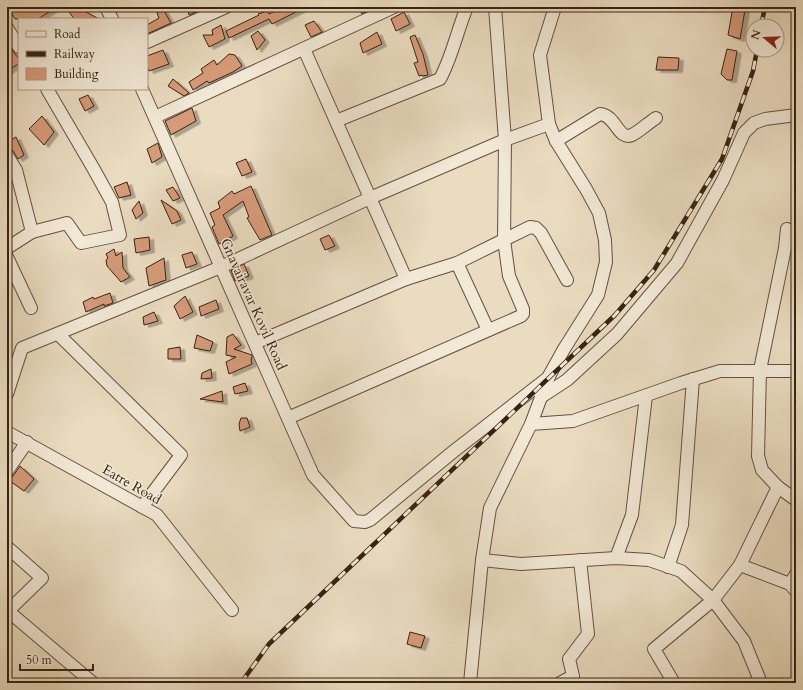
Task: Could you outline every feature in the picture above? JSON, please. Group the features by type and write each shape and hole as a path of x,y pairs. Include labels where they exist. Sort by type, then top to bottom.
{"street":[{"path":"106,7 112,18"},
{"path":"148,42 226,7"},
{"path":"155,117 394,7"},
{"path":"336,120 440,79 447,66 467,7"},
{"path":"288,418 523,314 523,310 509,276 504,240 505,140 495,7"},
{"path":"470,683 482,560 490,508 531,424 549,376 598,295 606,262 605,240 599,214 586,189 556,141 549,124 540,55 555,7"},
{"path":"7,28 18,45"},
{"path":"304,49 406,279"},
{"path":"7,248 32,232 67,223 80,243 120,235 112,202 48,90"},
{"name":"Gnavairavar Kovil Road","path":"142,90 313,475 354,521 365,522 370,520 549,376"},
{"path":"556,141 600,114 605,114 610,117 622,134 626,136 632,135 656,118"},
{"path":"541,397 567,380 617,334 677,263 723,180 744,133 754,123 765,119 796,115"},
{"path":"7,394 22,348 222,267 370,198 505,140 549,124"},
{"path":"7,155 16,170 32,232"},
{"path":"255,343 406,279 457,262 530,227 536,228 541,233 567,280"},
{"path":"787,230 785,248 760,370 758,456 762,470 778,487 796,500"},
{"path":"7,257 31,308"},
{"path":"457,262 488,330"},
{"path":"58,334 181,455 142,507"},
{"path":"531,424 573,422 693,379 720,371 796,370"},
{"path":"668,567 682,525 693,379"},
{"path":"616,558 632,515 646,396"},
{"name":"Eatre Road","path":"7,432 157,515 232,610"},
{"path":"7,471 27,442"},
{"path":"674,683 654,649 714,600 740,565 778,487"},
{"path":"7,547 42,578 8,612 93,683"},
{"path":"482,560 520,564 616,558 649,560 681,571 714,600 744,642 761,683"},
{"path":"560,683 573,676 569,659 588,634 580,560"},
{"path":"740,565 793,588 796,574"}],"building":[{"path":"8,7 57,7 40,18 15,19"},
{"path":"66,7 77,7 97,18 73,18"},
{"path":"187,7 207,7 189,15"},
{"path":"283,7 306,7 272,24 269,19 229,38 226,31 259,15 258,14 267,11 269,14"},
{"path":"359,7 376,7 362,14"},
{"path":"733,7 745,10 740,39 728,35"},
{"path":"163,9 171,23 148,34 148,24 159,18 157,13"},
{"path":"404,12 410,24 396,31 391,19"},
{"path":"314,21 322,32 311,37 305,25"},
{"path":"221,25 225,39 209,47 203,35 213,35 212,30"},
{"path":"258,31 265,40 257,50 251,36"},
{"path":"377,32 382,44 363,53 360,43"},
{"path":"415,35 423,54 428,75 419,76 414,63 418,62 410,37"},
{"path":"7,44 18,58 18,64 7,72"},
{"path":"727,49 737,51 732,80 727,80 721,74"},
{"path":"163,50 169,64 149,71 148,56"},
{"path":"229,54 235,55 242,66 233,72 209,83 207,81 193,90 189,82 203,73 201,69 214,60 217,65"},
{"path":"658,57 679,58 678,70 656,70"},
{"path":"173,79 189,93 184,96 168,86"},
{"path":"88,95 94,106 85,111 79,99"},
{"path":"192,108 196,121 171,135 165,121"},
{"path":"42,116 54,132 44,145 29,129"},
{"path":"16,137 24,155 18,159 7,145 7,142"},
{"path":"158,143 162,157 152,163 147,149"},
{"path":"246,159 252,172 242,176 236,163"},
{"path":"127,182 131,195 119,198 114,187"},
{"path":"251,186 272,235 260,240 247,218 249,217 243,201 223,215 233,236 219,244 212,227 215,225 210,213 220,208 218,202 232,191 234,194"},
{"path":"173,187 180,198 173,201 166,190"},
{"path":"161,200 177,211 181,220 172,224"},
{"path":"139,201 143,213 136,219 132,210"},
{"path":"329,235 335,246 325,250 320,239"},
{"path":"149,237 150,250 136,253 134,239"},
{"path":"114,249 116,256 122,252 123,268 130,277 121,282 107,266 106,260 108,258 106,254"},
{"path":"192,252 197,264 186,268 182,255"},
{"path":"164,258 166,280 149,286 146,268"},
{"path":"244,264 249,276 235,281 231,270"},
{"path":"110,293 113,303 104,306 104,304 86,312 83,302 93,297 94,299"},
{"path":"185,296 193,312 180,319 174,306"},
{"path":"216,300 219,309 201,316 199,307"},
{"path":"154,312 158,321 144,325 143,317"},
{"path":"233,334 241,345 234,349 252,355 252,364 229,374 226,362 236,357 226,355 227,337"},
{"path":"197,335 213,342 210,351 194,348"},
{"path":"180,347 181,359 168,359 168,349"},
{"path":"211,369 212,378 201,379 202,373"},
{"path":"245,383 248,391 235,394 233,387"},
{"path":"222,391 223,402 200,399"},
{"path":"241,418 247,418 250,427 240,431 239,424"},
{"path":"20,466 34,479 24,491 7,479 13,476"},
{"path":"410,632 425,636 421,648 407,644"}],"railway":[{"path":"763,18 765,7"},
{"path":"241,683 269,644 615,315 654,270 722,159 753,71 755,58"}]}
